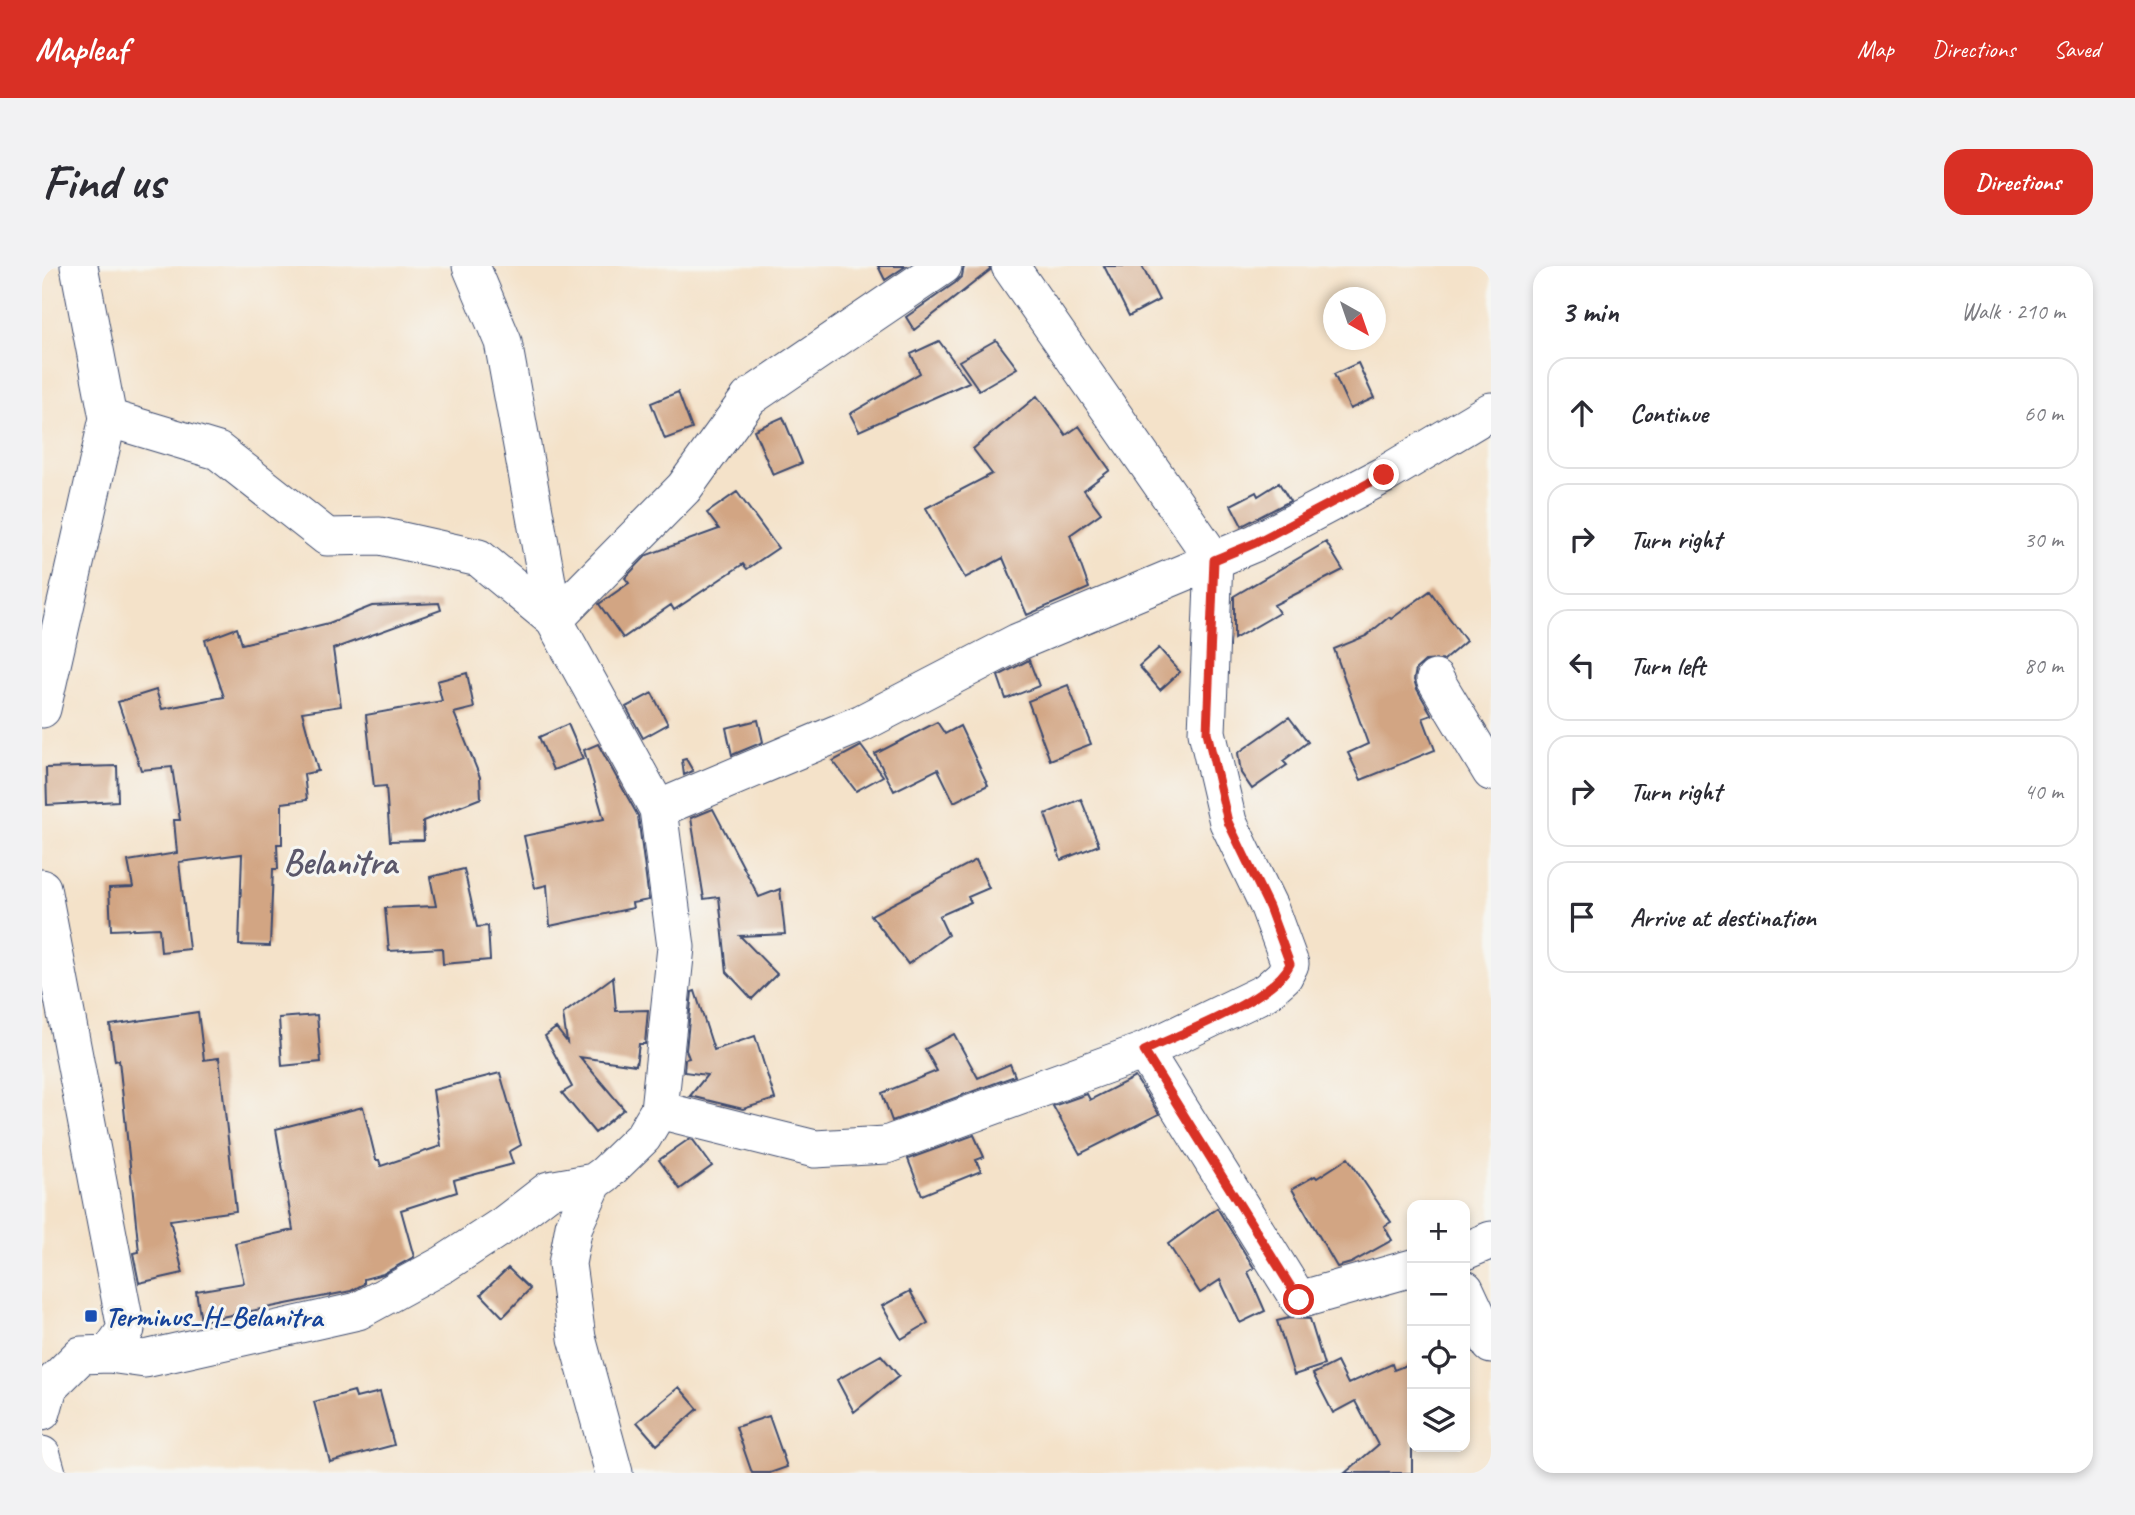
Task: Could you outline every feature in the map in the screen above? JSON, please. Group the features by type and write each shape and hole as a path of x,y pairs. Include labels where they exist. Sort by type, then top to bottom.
{"street":[{"path":"42,709 108,418 79,266"},
{"path":"471,266 503,342 554,620 636,774 659,809 676,947 659,1110 643,1137 594,1182 574,1226 567,1264 577,1338 614,1473"},
{"path":"554,620 684,488 749,398 943,266"},
{"path":"659,1110 816,1149 886,1144 1144,1051 1266,992 1284,976 1290,964 1269,907 1228,822 1207,732 1214,560 1010,266"},
{"path":"659,809 862,723 1018,642 1255,543 1384,475 1491,411"},
{"path":"108,418 218,451 327,537 380,536 479,558 554,620"},
{"path":"1435,679 1491,772"},
{"path":"42,888 126,1329 109,1354"},
{"path":"1144,1051 1299,1300 1407,1269"},
{"path":"42,1412 49,1387 81,1355 109,1354 145,1359 358,1311 444,1264 549,1191 594,1182"},
{"path":"1470,1249 1491,1240"},
{"path":"1470,1300 1491,1345"},
{"path":"42,1455 47,1473"}],"building":[{"path":"878,266 906,266 885,280"},
{"path":"964,266 989,266 990,270 914,330 906,317 955,283 962,276"},
{"path":"1104,266 1142,266 1159,300 1129,316"},
{"path":"996,340 1017,368 979,390 959,361"},
{"path":"939,341 969,382 859,431 850,414 920,373 911,354"},
{"path":"1358,363 1374,398 1350,409 1334,374"},
{"path":"678,392 692,429 665,439 651,403"},
{"path":"1037,396 1066,435 1079,426 1110,470 1084,490 1101,513 1070,535 1089,588 1027,615 1003,558 965,578 926,508 992,474 973,449"},
{"path":"783,417 802,463 773,475 754,430"},
{"path":"1279,483 1290,501 1242,526 1231,505 1256,492 1258,496"},
{"path":"737,492 778,548 747,569 743,564 674,610 671,605 623,638 599,604 629,583 625,578 647,555 719,529 707,513"},
{"path":"1326,542 1343,570 1274,605 1279,613 1234,639 1234,596"},
{"path":"1430,591 1466,641 1444,660 1425,661 1416,669 1414,680 1417,689 1432,715 1423,718 1435,750 1361,780 1348,753 1368,744 1334,649 1366,636 1389,617 1391,619"},
{"path":"439,603 441,610 333,649 341,706 302,712 318,771 304,774 307,800 282,803 282,844 277,844 278,869 273,869 270,946 239,945 242,854 179,862 189,949 161,952 159,928 111,930 109,888 133,887 128,861 177,853 174,820 180,820 172,767 141,770 118,702 156,690 162,709 224,697 205,640 237,628 242,644 329,623 372,606"},
{"path":"1159,648 1180,672 1160,690 1139,666"},
{"path":"1029,660 1039,686 1006,699 998,676"},
{"path":"467,673 474,708 454,713 480,777 481,798 423,821 424,840 390,841 386,786 374,787 366,715 442,701 437,681"},
{"path":"1068,685 1091,744 1050,760 1028,701"},
{"path":"652,693 668,724 643,738 626,707"},
{"path":"1289,717 1308,742 1283,761 1287,765 1252,789 1241,773 1238,753"},
{"path":"758,720 763,742 732,755 726,728"},
{"path":"937,722 945,734 960,726 988,785 954,802 938,769 894,791 875,754"},
{"path":"568,724 583,759 553,770 539,737"},
{"path":"598,744 638,816 649,900 632,903 633,908 550,926 547,885 535,888 524,836 604,819 584,750"},
{"path":"861,746 883,776 856,791 833,761"},
{"path":"686,759 693,771 684,775 682,760"},
{"path":"117,766 118,801 47,805 46,768"},
{"path":"1081,799 1099,845 1061,860 1045,814"},
{"path":"713,809 759,897 780,889 785,934 740,936 777,974 752,999 727,972 719,897 704,899 691,818"},
{"path":"976,860 989,888 968,897 971,902 939,916 948,935 908,964 871,915"},
{"path":"464,869 477,927 488,926 490,960 443,964 442,948 389,951 385,908 436,906 430,877"},
{"path":"613,977 616,1011 648,1010 645,1044 639,1044 636,1065 580,1057 624,1109 595,1133 562,1093 572,1087 545,1036 556,1028 567,1042 563,1014"},
{"path":"695,991 714,1050 755,1036 775,1099 743,1109 690,1096 707,1075 684,1072 685,1059 689,1058 686,1050 692,992"},
{"path":"198,1012 204,1060 219,1058 236,1211 170,1220 183,1273 139,1283 133,1253 139,1252 119,1060 115,1061 110,1025"},
{"path":"317,1015 321,1062 282,1066 279,1018"},
{"path":"954,1034 978,1078 1010,1064 1015,1076 892,1121 882,1093 937,1071 925,1049"},
{"path":"500,1073 521,1145 509,1152 513,1164 454,1180 457,1192 401,1210 414,1257 383,1274 364,1279 364,1284 351,1291 201,1321 196,1291 244,1283 235,1243 293,1230 276,1129 363,1107 376,1160 379,1160 381,1166 441,1146 433,1090"},
{"path":"1135,1077 1159,1114 1080,1154 1053,1106 1087,1094 1090,1100"},
{"path":"974,1135 984,1157 976,1160 981,1171 922,1195 908,1159"},
{"path":"689,1139 693,1140 712,1166 680,1189 659,1160"},
{"path":"1348,1158 1391,1222 1384,1226 1392,1240 1351,1263 1337,1267 1292,1189 1315,1176 1317,1178"},
{"path":"1217,1208 1254,1268 1248,1272 1265,1311 1240,1323 1220,1280 1200,1293 1168,1244"},
{"path":"508,1268 530,1289 503,1317 481,1294"},
{"path":"910,1291 928,1323 901,1339 882,1306"},
{"path":"1289,1318 1310,1319 1324,1365 1294,1375 1277,1321"},
{"path":"881,1355 899,1376 854,1412 837,1380"},
{"path":"1337,1362 1348,1384 1392,1364 1394,1370 1407,1365 1407,1452 1412,1452 1412,1473 1345,1473 1378,1445 1355,1401 1333,1413 1313,1374"},
{"path":"679,1387 698,1409 657,1445 637,1422"},
{"path":"354,1391 356,1398 380,1392 394,1445 330,1462 314,1402"},
{"path":"769,1416 787,1467 770,1473 752,1473 736,1427"}],"place":[{"name":"Terminus_H_Belanitra","path":"91,1316"}],"district":[{"name":"Belanitra","path":"340,862"}],"route":[{"path":"1299,1300 1144,1051 1266,992 1284,976 1290,964 1269,907 1228,822 1207,732 1214,560 1255,543 1384,475"}]}
